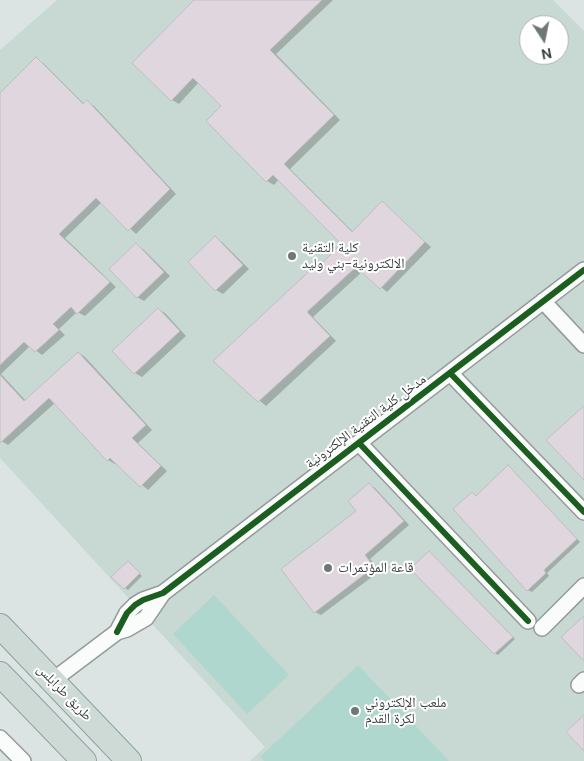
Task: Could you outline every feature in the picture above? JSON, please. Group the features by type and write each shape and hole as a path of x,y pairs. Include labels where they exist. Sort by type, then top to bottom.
{"highway":[{"name":"طريق طرابلس","path":"0,626 129,761"},
{"path":"0,674 84,761"}],"street":[{"name":"مدخل كلية التقنية الإلكترونية","path":"52,681 116,632 127,629 146,618 163,593 584,270"},
{"path":"543,301 584,345"},
{"path":"450,373 584,512"},
{"path":"359,443 528,621"},
{"path":"542,628 584,586"},
{"path":"0,738 22,761"}],"shaded area":[{"name":"كلية التقنية الالكترونية-بني وليد","path":"57,0 553,0 568,15 519,15 519,65 569,65 569,16 584,31 584,761 250,761 265,747 0,458 0,50"}],"green space":[{"path":"214,595 289,675 247,714 173,634"},
{"name":"ملعب الإلكتروني لكرة القدم","path":"358,665 449,761 264,761 260,757"}],"building":[{"path":"194,0 322,0 270,50 334,115 284,164 352,232 382,201 425,242 380,289 356,267 307,312 330,336 258,402 213,361 319,262 321,264 341,244 273,175 266,182 206,121 221,106 193,78 171,101 132,63"},
{"path":"36,57 83,104 87,100 170,189 128,231 96,198 59,234 110,282 77,314 71,307 53,324 59,330 35,352 24,342 0,365 0,93"},
{"path":"215,236 243,265 215,291 188,262"},
{"path":"136,243 164,272 137,298 109,269"},
{"path":"158,308 180,331 134,374 112,351"},
{"path":"78,352 146,425 132,438 161,466 140,487 110,458 107,461 49,398 0,443 0,375 24,401"},
{"path":"584,406 584,480 546,440"},
{"path":"508,465 577,539 544,570 546,573 527,591 453,509 472,492 476,496"},
{"name":"قاعة المؤتمرات","path":"369,483 404,521 365,555 374,567 314,613 281,569 356,511 348,501"},
{"path":"429,551 513,637 494,654 410,569"},
{"path":"128,561 140,573 124,589 111,577"},
{"path":"584,616 584,661 561,637"},
{"path":"584,715 584,751 566,732"}],"cycle path":[{"path":"117,632 127,613 135,605 163,593 584,270"},
{"path":"450,373 584,512"},
{"path":"359,443 528,621"}],"place":[{"name":"كلية التقنية الالكترونية-بني وليد","path":"292,256"},
{"name":"قاعة المؤتمرات","path":"328,568"},
{"name":"ملعب الإلكتروني لكرة القدم","path":"355,711"}]}
